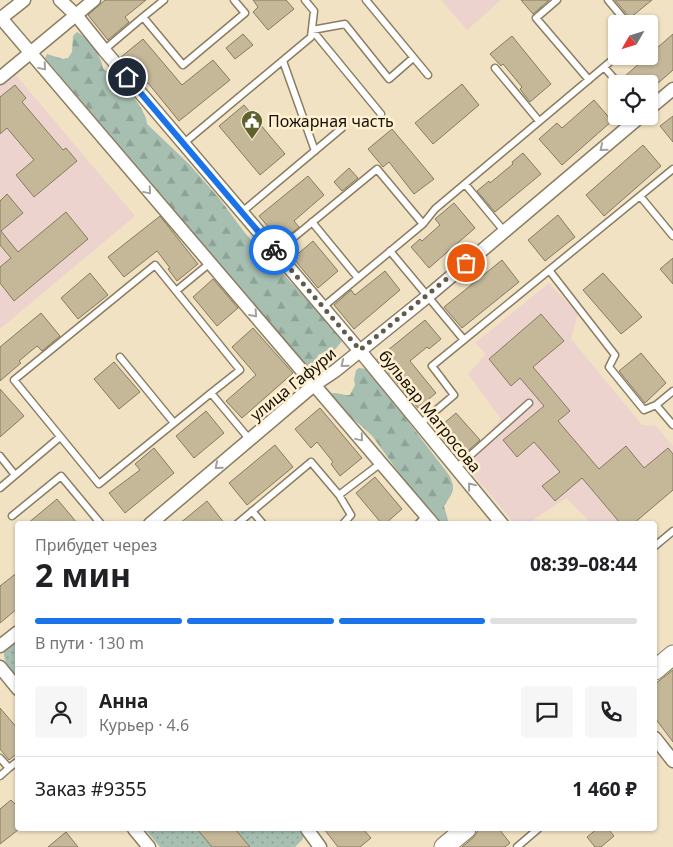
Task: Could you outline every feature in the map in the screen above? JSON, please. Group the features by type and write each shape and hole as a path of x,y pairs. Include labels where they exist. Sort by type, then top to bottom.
{"street":[{"path":"24,0 0,18 381,463 426,521"},
{"name":"бульвар Матросова","path":"60,0 76,15 360,350 500,521"},
{"path":"0,78 94,0"},
{"path":"658,102 673,89"},
{"name":"улица Гафури","path":"154,521 314,385 428,296 630,125"},
{"path":"0,646 15,634"},
{"path":"657,668 673,655"},
{"path":"0,667 15,685"},
{"path":"657,741 673,761"},
{"path":"136,831 149,847"},
{"path":"308,831 320,847"},
{"path":"444,847 464,831"}],"lane":[{"path":"104,50 164,0"},
{"path":"143,17 183,65 245,13 234,0"},
{"path":"184,144 311,37 314,10 305,0"},
{"path":"366,0 428,75"},
{"path":"557,0 536,18 589,80"},
{"path":"608,0 620,15"},
{"path":"312,30 345,24 389,79 413,58"},
{"path":"312,30 381,114"},
{"path":"283,61 315,151"},
{"path":"323,307 423,224 435,209 608,64"},
{"path":"604,67 611,75"},
{"path":"494,68 539,121"},
{"path":"242,212 342,128"},
{"path":"276,252 377,169 423,224"},
{"path":"420,424 454,395 432,366 673,169"},
{"path":"465,184 504,231"},
{"path":"640,196 673,236"},
{"path":"312,222 358,278"},
{"path":"390,252 464,340"},
{"path":"176,291 210,263"},
{"path":"155,265 240,370 211,393 99,484 14,380 155,265"},
{"path":"549,270 615,355 609,367 644,410 656,405 673,391"},
{"path":"120,357 174,423"},
{"path":"211,393 250,440"},
{"path":"456,468 529,403"},
{"path":"656,405 673,425"},
{"path":"0,488 60,436"},
{"path":"0,456 15,475"},
{"path":"240,521 311,462 339,494 351,515 346,521"},
{"path":"339,494 381,463"},
{"path":"12,516 61,476 98,521"},
{"path":"252,511 260,521"},
{"path":"657,544 673,531"},
{"path":"0,758 9,768"},
{"path":"0,776 15,763"},
{"path":"516,847 536,831"}],"shaded area":[{"path":"441,0 501,0 467,30"},
{"path":"14,73 135,216 0,329 0,85"},
{"path":"549,283 578,314 571,339 642,425 656,426 673,446 673,486 633,521 589,521 566,498 532,521 512,521 462,461 482,443 487,434 501,419 468,374 486,354 475,343"}],"green space":[{"path":"77,32 88,40 94,48 104,70 120,80 130,92 144,113 147,124 189,164 219,198 245,233 340,335 342,341 333,352 325,352 318,355 313,370 306,368 45,58 47,54 63,59 68,58 72,52 73,36"},
{"path":"359,368 366,369 371,373 449,475 453,488 444,506 448,521 434,521 373,437 339,406 329,394 350,395 355,385 356,370"},
{"path":"15,642 15,675 8,666 4,650"},
{"path":"147,831 304,832 303,839 295,847 160,847"}],"building":[{"path":"105,0 146,0 125,17 129,22 108,40 88,15"},
{"path":"253,0 286,0 294,9 268,30 253,12 258,7"},
{"path":"521,0 549,0 533,14"},
{"path":"615,0 652,0 634,15 628,15"},
{"path":"243,34 253,45 235,59 226,48"},
{"path":"673,34 673,70 658,83 658,75 626,75 638,65 658,65 658,47"},
{"path":"512,36 551,84 530,102 520,89 522,87 503,64 501,66 490,54"},
{"path":"143,39 182,85 213,60 230,80 179,121 148,83 146,85 121,57"},
{"path":"462,84 479,105 433,144 415,123"},
{"path":"15,85 26,98 22,102 63,150 66,148 77,161 34,197 16,175 34,160 7,128 0,134 0,97"},
{"path":"594,100 608,116 608,125 562,165 539,139 557,123 562,128"},
{"name":"Пожарная часть","path":"244,105 285,154 260,175 219,126"},
{"path":"673,116 673,142 660,126"},
{"path":"392,129 434,179 414,194 389,162 383,167 368,149"},
{"path":"643,145 661,166 604,216 586,195"},
{"path":"523,153 541,174 495,212 477,191 513,164 512,162"},
{"path":"349,168 358,178 342,191 334,182"},
{"path":"308,176 324,195 294,221 299,227 281,242 259,216"},
{"path":"7,194 23,213 1,231 18,252 66,212 88,239 14,301 0,283 0,267 11,258 0,245 0,201"},
{"path":"454,203 475,228 429,268 411,247 420,239 422,241 440,225 435,219"},
{"path":"558,215 575,237 545,261 528,240"},
{"path":"160,216 198,264 177,281 157,251 124,277 108,257"},
{"path":"313,241 338,271 318,288 293,258"},
{"path":"673,258 673,284 660,269"},
{"path":"502,260 519,282 462,328 444,307"},
{"path":"385,271 400,290 354,329 334,305 351,290 355,295"},
{"path":"90,273 108,295 78,319 61,298"},
{"path":"603,273 642,317 621,334 583,290"},
{"path":"213,279 238,308 217,326 193,297"},
{"path":"41,313 60,336 42,351 37,346 0,381 0,347"},
{"path":"541,314 564,341 533,367 570,411 558,421 599,469 626,446 644,468 668,448 673,454 673,490 637,521 618,521 582,478 555,501 542,486 560,472 534,442 517,457 503,440 544,406 520,378 511,386 489,359"},
{"path":"425,320 441,339 429,349 427,347 410,361 436,393 418,408 377,359"},
{"path":"253,328 293,373 242,418 226,401 256,375 232,347"},
{"path":"641,353 666,383 645,403 619,371"},
{"path":"114,362 140,392 119,409 94,379"},
{"path":"0,389 24,416 0,437"},
{"path":"320,408 362,458 340,476 331,464 333,462 317,442 311,448 295,429"},
{"path":"206,411 224,433 194,458 176,436"},
{"path":"456,413 480,440 460,458 436,430"},
{"path":"275,445 293,467 247,505 229,483"},
{"path":"154,448 174,473 125,513 109,493 140,470 135,464"},
{"path":"375,477 402,509 388,521 379,521 356,493"},
{"path":"57,499 75,521 31,521"},
{"path":"207,501 223,521 183,521"},
{"path":"15,574 15,610 0,623 0,586"},
{"path":"673,670 673,742 657,721 657,682"},
{"path":"0,708 15,726 15,755 9,760 0,749"},
{"path":"11,800 15,804 15,831 17,831 0,844 0,809"},
{"path":"199,831 237,831 250,847 212,847"},
{"path":"326,831 365,831 371,838 360,847 338,847"},
{"path":"478,831 501,831 510,843 505,847 462,847 473,838"},
{"path":"594,831 610,831 614,836 601,847 595,847 587,837"},
{"path":"66,832 78,847 48,847"}],"way so far":[{"path":"274,250 360,350 466,263"}],"place":[{"name":"Пожарная часть","path":"252,140"}],"route":[{"path":"127,77 274,250"}]}
